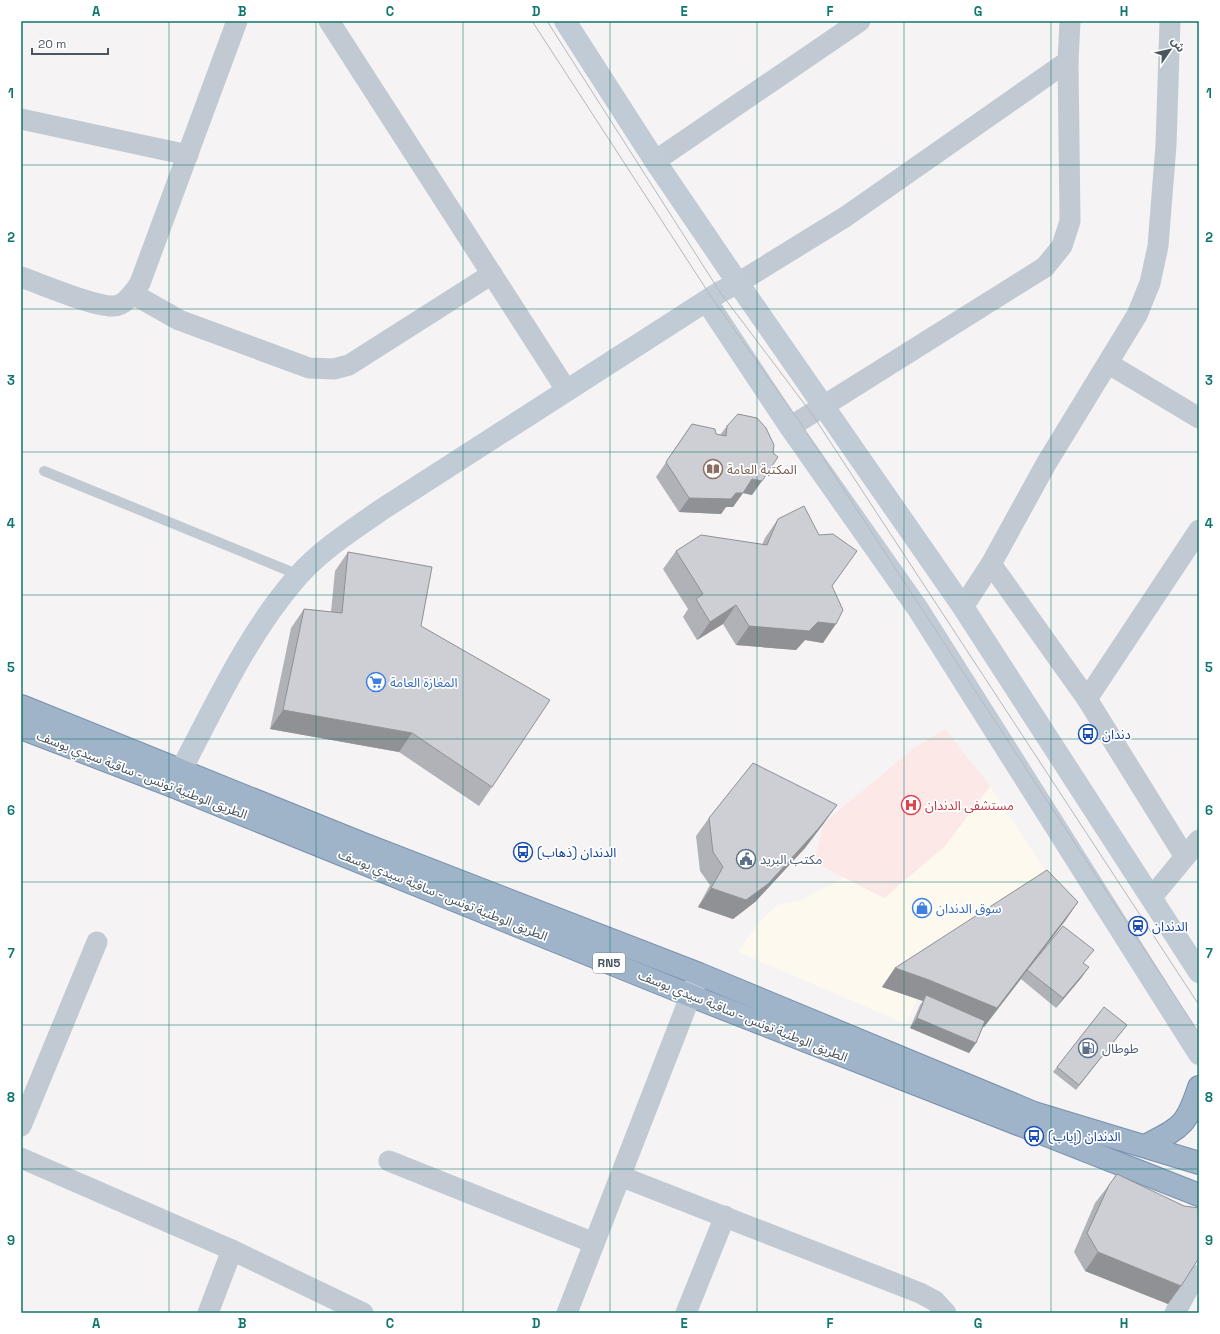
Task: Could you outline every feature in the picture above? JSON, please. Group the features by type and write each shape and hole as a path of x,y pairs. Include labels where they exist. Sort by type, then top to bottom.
{"highway":[{"name":"الطريق الوطنية تونس - ساقية سيدي يوسف","path":"21,706 175,777 690,995 1199,1195"},
{"name":"الطريق الوطنية تونس - ساقية سيدي يوسف","path":"21,728 175,777 363,844 699,974 1034,1113 1199,1163"},
{"path":"1146,1146 1174,1131 1186,1120 1199,1087"}],"main road":[{"path":"565,21 655,161 963,607 1199,972"},
{"path":"175,777 246,650 269,614 299,575 328,547 381,510 707,302 720,292 738,283"},
{"path":"707,302 790,427 918,609 1199,1054"}],"street":[{"path":"21,277 99,304 114,306 123,302 133,294 140,283 237,21"},
{"path":"329,21 567,391"},
{"path":"655,161 860,21"},
{"path":"790,427 1045,267 1062,246 1070,221 1068,61 1070,21"},
{"path":"963,607 991,564 1046,464 1109,364 1137,315 1150,283 1158,246 1166,145 1170,21"},
{"path":"738,283 845,217 1068,61"},
{"path":"21,119 188,155"},
{"path":"133,294 179,320 309,368 334,369 349,365 492,274"},
{"path":"1109,364 1199,418"},
{"path":"1087,699 1199,530"},
{"path":"991,564 1087,699 1185,857"},
{"path":"1151,898 1199,840"},
{"path":"21,1126 97,942"},
{"path":"567,1313 699,974"},
{"path":"389,1161 594,1243"},
{"path":"22,1162 232,1250 363,1313"},
{"path":"620,1176 726,1216 920,1293 935,1301 946,1313"},
{"path":"686,1313 726,1216"},
{"path":"208,1313 232,1250"},
{"path":"1175,1313 1190,1285 1199,1276"}],"lane":[{"path":"44,471 299,575"}],"shaded area":[{"name":"مستشفى الدندان","path":"945,729 990,786 945,846 884,898 814,862 824,823 913,749"},
{"name":"سوق الدندان","path":"990,786 1072,911 1056,935 984,1027 917,998 906,1024 738,952 757,924 777,905 801,900 845,877 884,898 945,846"}],"building":[{"name":"المكتبة العامة","path":"738,414 757,418 766,428 774,445 773,453 778,457 762,481 752,479 743,493 736,493 731,499 689,498 666,462 692,424 715,429 716,434 726,436 727,426"},
{"path":"804,506 819,535 833,534 857,551 832,586 843,610 836,624 818,622 809,631 749,626 736,605 710,622 696,599 703,594 676,551 701,535 767,545 778,519"},
{"name":"المغازة العامة","path":"348,552 432,567 421,626 550,700 492,787 412,733 283,710 304,609 342,613"},
{"name":"مكتب البريد","path":"753,763 837,805 818,829 768,884 746,900 711,888 723,867 713,852 709,818"},
{"path":"1047,870 1078,902 997,1008 929,980 895,968"},
{"path":"1063,926 1094,950 1083,963 1089,967 1063,998 1027,970"},
{"path":"926,995 985,1021 976,1043 917,1018"},
{"path":"1104,1007 1127,1025 1079,1085 1057,1067"},
{"path":"1117,1174 1184,1206 1199,1208 1199,1258 1181,1286 1098,1252 1087,1233 1109,1185"}],"tram line":[{"path":"532,21 712,298 799,421 1199,1033"},
{"path":"547,21 720,292 812,414 1199,1005"}],"place":[{"name":"المكتبة العامة","path":"713,469"},
{"name":"المغازة العامة","path":"376,682"},
{"name":"دندان","path":"1088,734"},
{"name":"مستشفى الدندان","path":"911,805"},
{"name":"الدندان (ذهاب)","path":"523,852"},
{"name":"مكتب البريد","path":"746,859"},
{"name":"سوق الدندان","path":"922,908"},
{"name":"الدندان","path":"1138,926"},
{"name":"طوطال","path":"1088,1048"},
{"name":"الدندان (إياب)","path":"1034,1136"}]}
